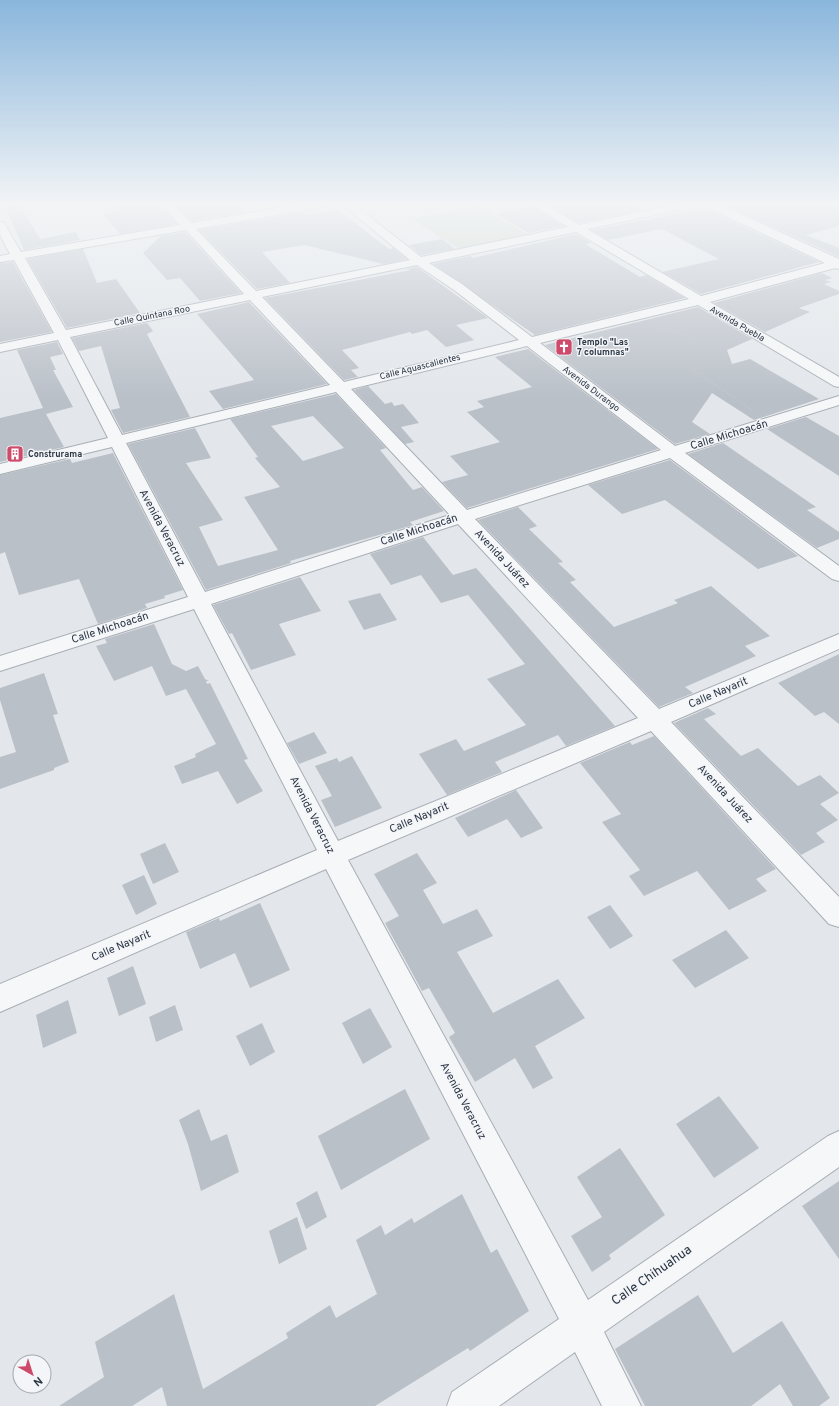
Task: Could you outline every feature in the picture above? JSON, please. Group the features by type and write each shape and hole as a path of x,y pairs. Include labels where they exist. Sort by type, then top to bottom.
{"street":[{"name":"Avenida Veracruz","path":"15,268 62,334 332,855 581,1325 622,1406"},
{"name":"Avenida Juárez","path":"227,268 839,915"},
{"name":"Calle Quintana Roo","path":"0,348 62,334 393,268"},
{"name":"Avenida Durango","path":"429,268 458,287 673,452 839,575"},
{"name":"Avenida Puebla","path":"643,268 839,384"},
{"name":"Calle Aguascalientes","path":"0,469 698,301 824,268"},
{"name":"Calle Michoacán","path":"0,664 462,517 839,400"},
{"name":"Calle Nayarit","path":"0,998 332,855 655,720 839,641"},
{"name":"Calle Chihuahua","path":"466,1406 839,1146"}],"path":[{"path":"635,316 657,328 676,331 695,342"},
{"path":"692,369 770,422"}],"building":[{"path":"0,268 16,268 52,332 0,342"},
{"path":"32,268 91,268 97,283 116,279 140,313 67,328"},
{"path":"156,268 218,268 241,293 200,301 180,278 167,280"},
{"path":"236,268 276,268 290,283 257,289"},
{"path":"418,268 488,318 456,325 474,340 446,347 427,330 412,334 410,332 342,350 359,368 351,370 358,377 344,380 265,298 411,270 406,269"},
{"path":"438,268 624,268 640,277 646,275 685,298 535,335"},
{"path":"681,268 798,268 701,294 662,272"},
{"path":"822,273 832,278 825,280 831,282 824,284 839,291 839,294 799,308 810,312 765,332 714,303"},
{"path":"249,302 327,384 223,409 209,391 254,380 197,314"},
{"path":"698,307 752,339 727,350 732,364 750,359 819,399 754,420 712,393 692,422 710,434 675,444 545,345"},
{"path":"147,323 153,331 147,334 190,417 123,433 111,410 120,408 101,346 79,351 72,338"},
{"path":"57,342 63,354 50,357 56,370 53,370 73,407 46,414 64,447 0,462 0,418 43,408 17,350"},
{"path":"528,349 658,449 467,508 442,482 468,475 450,456 500,442 467,412 484,407 477,401 532,387 495,357"},
{"path":"368,386 385,404 392,402 394,406 403,404 419,423 401,427 414,442 405,444 354,390"},
{"path":"336,394 386,448 380,450 413,490 422,487 444,511 410,522 413,525 290,561 291,563 206,590 128,444 195,428 211,458 186,463 223,520 199,527 218,566 278,550 244,497 280,487 255,458 258,457 230,419","holes":["313,416 344,448 303,461 271,426"]},
{"path":"806,417 839,436 839,476 767,429"},
{"path":"723,443 816,507 807,510 839,532 839,539 817,548 688,454"},
{"path":"113,453 183,590 164,596 165,598 145,604 147,608 98,624 79,579 19,595 5,552 0,554 0,475 70,459 72,463"},
{"path":"670,460 798,556 758,569 665,500 622,514 588,485"},
{"path":"518,507 537,526 529,529 563,562 558,563 576,580 570,582 614,627 678,603 674,600 711,586 770,636 745,646 756,656 685,687 693,693 659,707 478,520"},
{"path":"423,537 453,575 476,568 615,726 566,746 558,735 495,762 502,772 447,795 419,754 456,739 464,751 526,725 487,679 525,664 468,595 441,603 421,575 391,585 370,554"},
{"path":"300,577 321,611 279,624 296,655 251,670 232,633 229,634 213,605"},
{"path":"380,593 397,620 364,630 348,601"},
{"path":"154,624 172,664 186,671 198,666 205,679 209,681 206,681 207,684 210,683 248,759 244,760 263,791 237,804 218,771 182,784 174,766 196,757 195,754 216,744 186,689 166,696 152,666 114,681 96,646 107,643 105,639"},
{"path":"839,654 839,724 824,712 815,716 778,683"},
{"path":"44,673 58,714 53,715 69,762 54,768 54,770 0,789 0,757 16,752 0,700 0,688"},
{"path":"708,708 716,714 704,719 741,756 758,748 798,786 820,775 839,793 820,804 838,820 816,833 825,842 801,855 674,723"},
{"path":"314,732 327,753 299,764 287,743"},
{"path":"654,736 776,869 756,879 767,891 729,910 697,871 644,896 629,876 640,870 602,822 621,814 580,763 630,742 632,745"},
{"path":"352,756 382,808 335,827 321,800 332,796 315,766 337,758 339,762"},
{"path":"516,790 543,828 521,838 507,819 468,837 455,818"},
{"path":"165,843 179,872 153,884 140,854"},
{"path":"417,853 437,883 423,890 443,924 477,909 493,936 457,952 493,1013 558,979 585,1018 535,1046 553,1078 533,1089 515,1058 475,1082 449,1037 455,1033 429,988 422,991 385,923 399,916 374,874"},
{"path":"144,875 157,904 136,915 122,885"},
{"path":"260,903 290,970 250,988 235,953 200,969 186,932 219,918 220,921"},
{"path":"610,905 633,936 610,949 587,917"},
{"path":"726,930 749,958 695,988 672,960"},
{"path":"133,966 146,1004 119,1016 107,978"},
{"path":"68,1000 77,1033 43,1048 36,1015"},
{"path":"175,1005 183,1030 156,1042 149,1017"},
{"path":"370,1008 392,1047 363,1064 342,1023"},
{"path":"262,1023 275,1052 250,1066 236,1036"},
{"path":"405,1089 430,1139 341,1190 318,1136"},
{"path":"719,1096 759,1148 714,1178 676,1124"},
{"path":"199,1109 211,1141 227,1134 239,1172 201,1191 188,1144 179,1120"},
{"path":"620,1148 665,1215 609,1255 611,1259 592,1272 571,1236 602,1217 577,1177"},
{"path":"839,1181 839,1259 802,1206"},
{"path":"317,1191 327,1217 306,1229 296,1203"},
{"path":"462,1194 491,1253 497,1249 529,1311 470,1351 468,1348 375,1406 167,1406 162,1387 132,1406 59,1406 104,1377 95,1342 174,1294 203,1389 288,1338 286,1333 330,1305 336,1318 377,1294 356,1240 381,1225 385,1235 412,1218 414,1223"},
{"path":"297,1217 307,1249 279,1264 269,1231"},
{"path":"698,1295 733,1353 782,1321 830,1398 819,1406 793,1406 780,1384 751,1406 645,1406 615,1349"}],"place":[{"name":"Templo \"Las 7 columnas\"","path":"564,347"},
{"name":"Construrama","path":"15,454"}]}
